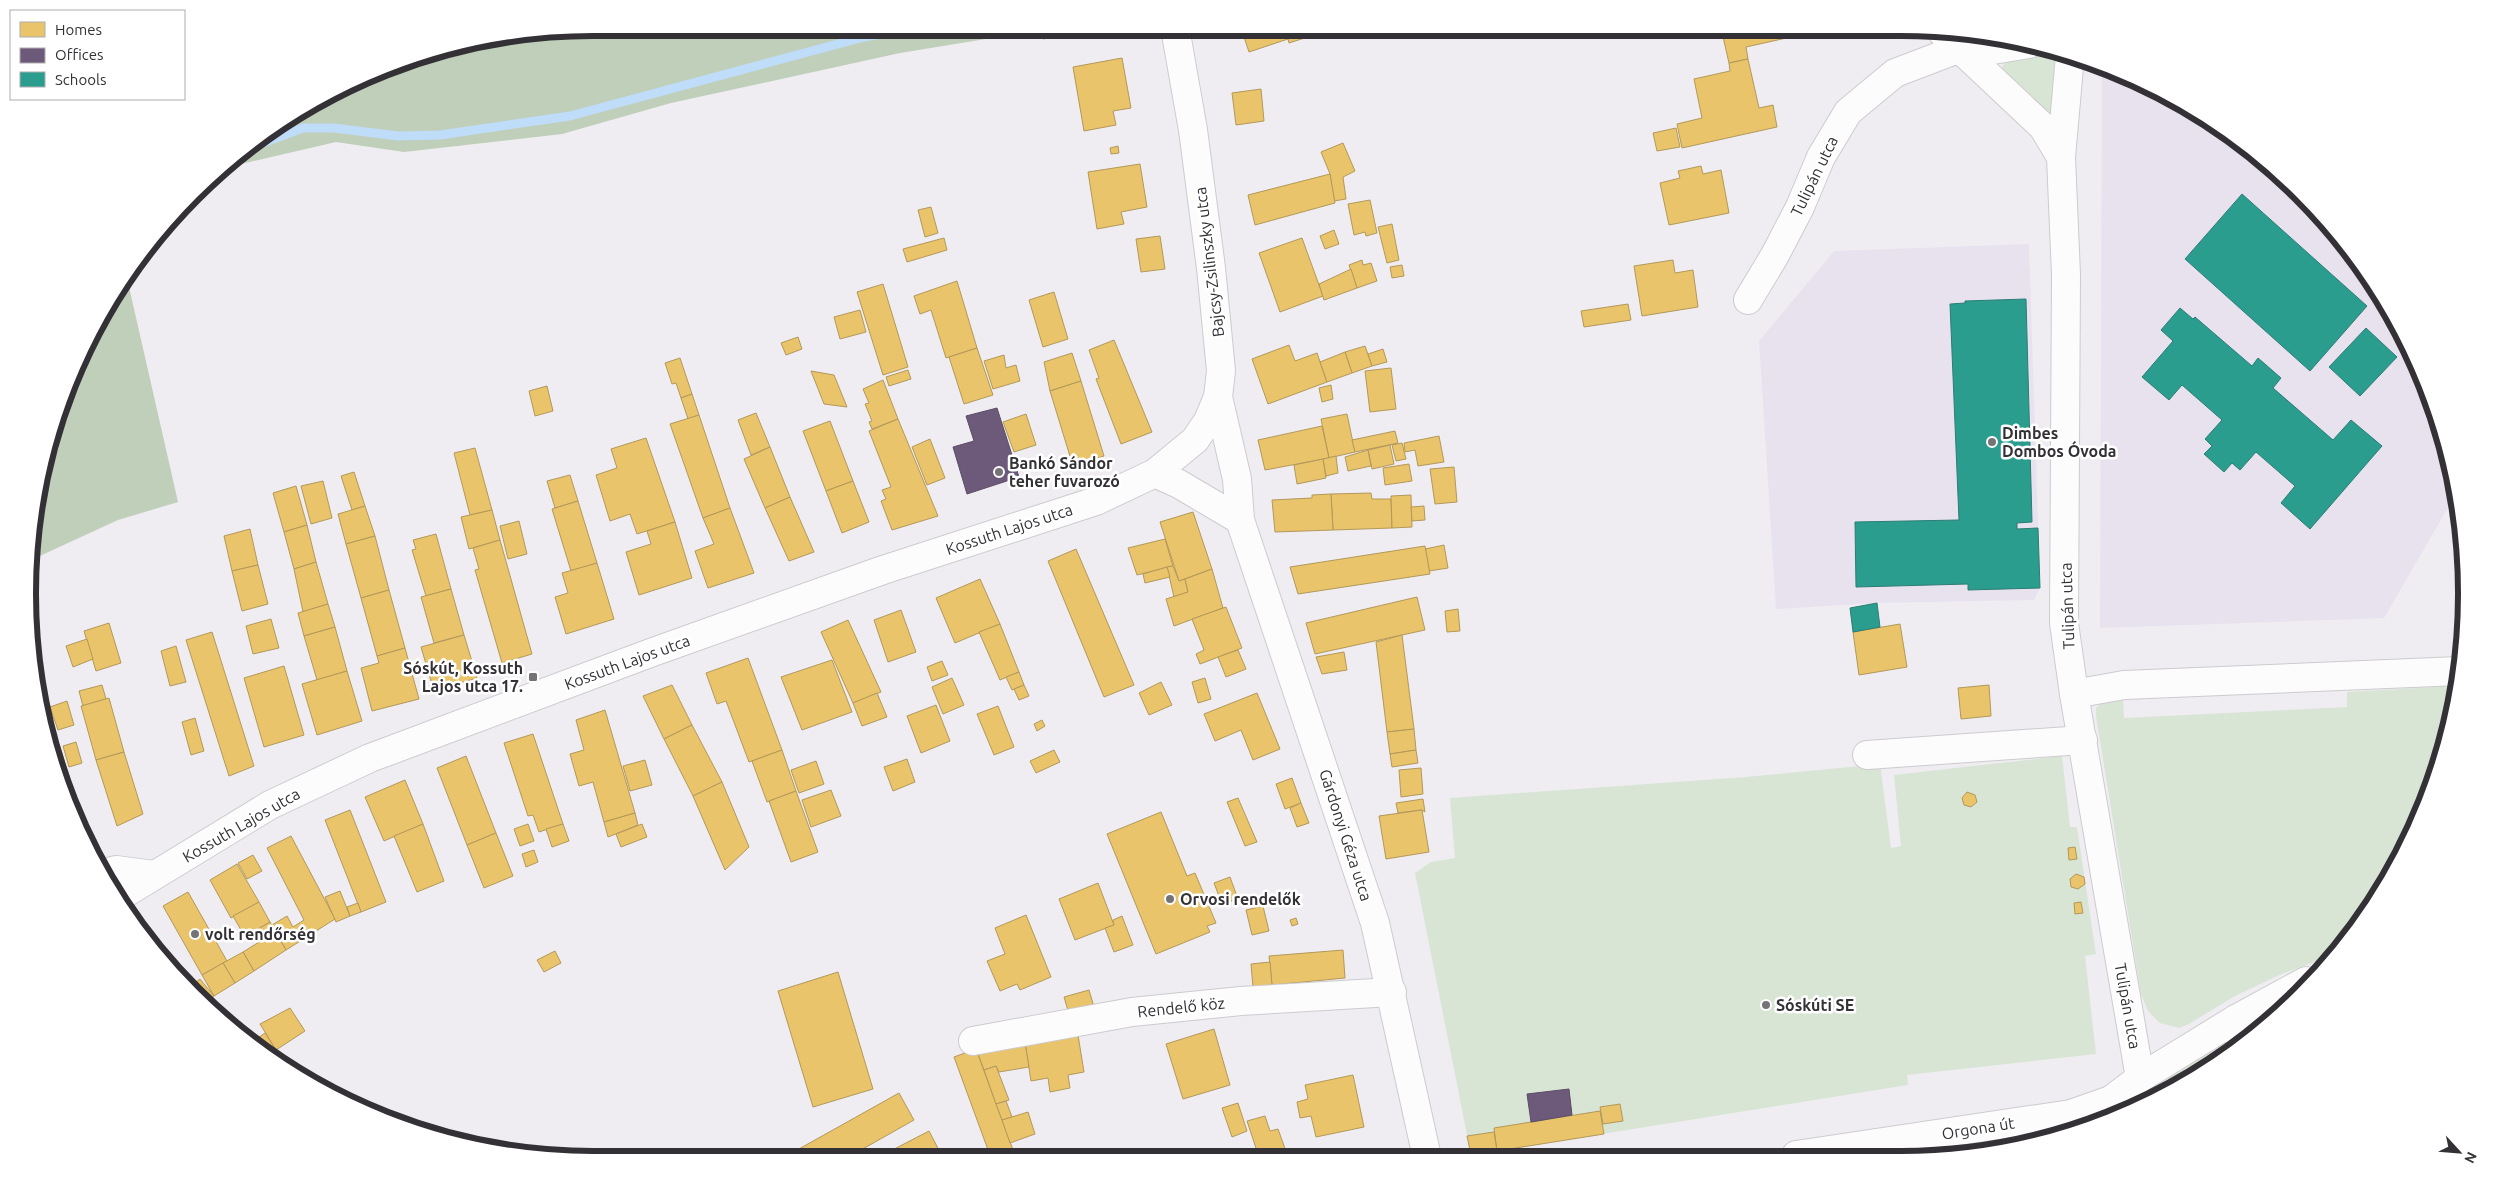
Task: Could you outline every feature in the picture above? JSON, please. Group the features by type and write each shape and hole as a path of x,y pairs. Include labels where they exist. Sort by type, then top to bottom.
{"street":[{"name":"Bajcsy-Zsilinszky utca","path":"1155,473 1195,440 1208,420 1218,397 1221,371 1212,268 1193,130 1176,36"},
{"path":"1950,40 1987,51 2010,47"},
{"name":"Tulipán utca","path":"1748,300 1775,255 1800,206 1820,157 1848,112 1895,74 1950,40 2037,120 2061,158"},
{"name":"Tulipán utca","path":"2069,63 2061,158 2066,275 2064,623 2074,694 2143,1089"},
{"name":"Gárdonyi Géza utca","path":"1218,397 1237,479 1240,520 1372,915 1392,992 1426,1151"},
{"path":"1155,473 1179,484 1240,520"},
{"name":"Kossuth Lajos utca","path":"124,894 270,805 370,758 653,652 883,570 1096,501 1129,487 1155,473"},
{"path":"2074,694 2124,685 2452,671"},
{"path":"1867,755 2083,740"},
{"path":"111,871 116,870 154,876"},
{"name":"Orgona út","path":"1823,1151 2071,1114 2143,1089 2236,1019 2297,986"},
{"name":"Rendelő köz","path":"973,1041 1132,1012 1241,1001 1392,992"},
{"path":"2236,1019 2239,1036"}],"shaded area":[{"path":"2102,76 2114,79 2147,94 2210,130 2240,151 2295,199 2343,254 2383,315 2400,347 2428,414 2439,449 2450,504 2384,618 2100,628"},
{"path":"2029,244 2040,588 2034,600 1877,603 1776,609 1759,341 1834,251"}],"green space":[{"path":"594,36 1004,36 900,53 671,103 562,134 404,152 336,142 238,165 284,130 347,94 414,66 449,55 485,47 557,37"},
{"path":"2038,54 2057,60 2052,114 2048,116 2001,72 2007,61"},
{"path":"129,286 178,502 118,520 37,557 47,485 55,449 66,414 94,347"},
{"path":"2450,686 2439,738 2428,773 2400,840 2383,872 2343,933 2319,960 2284,973 2235,996 2179,1028 2160,1023 2148,1011 2141,994 2096,708 2102,702 2123,698 2124,718 2347,707 2347,692"},
{"name":"Sóskúti SE","path":"2062,756 2070,827 2077,827 2096,954 2085,956 2096,1054 1907,1075 1908,1085 1496,1151 1470,1151 1415,873 1431,862 1455,858 1450,798 1746,777 1880,764 1891,848 1901,846 1894,775"},
{"path":"2203,1052 2214,1054 2169,1081 2167,1079 2169,1075"}],"building: Homes":[{"path":"1042,36 1058,36 1043,39"},
{"path":"1244,36 1311,36 1289,43 1288,39 1249,52"},
{"path":"1723,36 1791,36 1746,47 1748,59 1729,63"},
{"path":"1122,58 1131,108 1113,111 1116,125 1084,131 1073,67"},
{"path":"1748,59 1759,108 1773,105 1777,127 1682,148 1677,124 1702,118 1694,79 1730,71 1729,63"},
{"path":"1261,89 1264,121 1236,125 1232,93"},
{"path":"1676,128 1680,147 1657,151 1653,133"},
{"path":"1343,143 1355,171 1343,177 1346,199 1334,201 1330,174 1321,152"},
{"path":"1118,146 1119,153 1111,154 1110,148"},
{"path":"1140,164 1147,207 1121,212 1124,224 1097,229 1088,172"},
{"path":"1701,166 1703,174 1721,170 1729,213 1669,225 1660,183 1680,178 1678,171"},
{"path":"1330,174 1335,203 1255,225 1248,195"},
{"path":"1370,200 1377,233 1366,236 1365,232 1354,235 1348,204"},
{"path":"931,207 938,233 925,237 918,210"},
{"path":"1392,224 1399,260 1387,263 1378,227"},
{"path":"1334,230 1339,244 1325,249 1320,236"},
{"path":"1160,236 1165,269 1141,272 1136,239"},
{"path":"944,238 947,250 907,262 903,249"},
{"path":"1302,238 1323,296 1280,312 1259,253"},
{"path":"1362,260 1363,265 1371,263 1377,281 1357,288 1349,265"},
{"path":"1673,260 1675,273 1693,270 1698,307 1642,316 1634,266"},
{"path":"1402,265 1404,276 1392,278 1390,267"},
{"path":"1351,269 1357,288 1324,300 1319,284"},
{"path":"957,281 977,348 946,358 931,310 920,314 914,296"},
{"path":"883,284 908,367 883,375 857,292"},
{"path":"1054,292 1068,339 1043,347 1029,300"},
{"path":"1628,304 1631,320 1584,327 1581,311"},
{"path":"860,310 866,332 840,339 834,317"},
{"path":"798,337 802,349 786,355 781,343"},
{"path":"1114,340 1152,432 1121,444 1096,379 1099,378 1089,350"},
{"path":"1289,345 1295,361 1317,353 1327,382 1268,404 1252,359"},
{"path":"1365,346 1372,366 1352,373 1345,352"},
{"path":"977,348 993,395 964,404 949,357"},
{"path":"1383,349 1387,362 1372,366 1368,354"},
{"path":"1345,352 1352,373 1327,382 1320,362"},
{"path":"1072,353 1081,381 1050,391 1044,362"},
{"path":"1004,355 1006,368 1016,365 1020,381 993,389 984,361"},
{"path":"680,358 692,394 681,398 676,383 672,384 665,363"},
{"path":"1391,368 1396,409 1370,412 1365,371"},
{"path":"908,370 911,379 889,386 886,377"},
{"path":"811,371 834,375 847,407 824,404"},
{"path":"883,380 898,419 872,429 869,422 872,421 865,404 869,403 863,389"},
{"path":"1081,381 1104,456 1073,466 1050,391"},
{"path":"1331,385 1333,399 1322,402 1319,388"},
{"path":"547,386 553,411 535,416 529,391"},
{"path":"692,394 699,415 688,419 681,398"},
{"path":"756,413 770,447 751,455 738,420"},
{"path":"1026,414 1036,445 1014,452 1003,422"},
{"path":"1347,414 1355,452 1329,458 1321,419"},
{"path":"699,415 730,508 703,518 670,424"},
{"path":"898,419 938,516 892,530 881,501 886,499 882,490 891,487 869,431"},
{"path":"830,421 853,481 826,491 803,431"},
{"path":"1322,426 1329,458 1265,470 1258,440"},
{"path":"1395,431 1398,443 1355,452 1352,440"},
{"path":"1439,436 1444,462 1418,466 1415,450 1405,452 1404,443"},
{"path":"646,438 675,522 637,534 630,514 610,521 596,475 617,468 611,449"},
{"path":"930,439 945,478 927,485 912,447"},
{"path":"1402,443 1406,459 1396,461 1392,445"},
{"path":"1390,445 1394,464 1372,469 1368,450"},
{"path":"770,447 790,497 765,508 744,459"},
{"path":"475,448 492,510 470,515 454,453"},
{"path":"1368,450 1371,466 1348,471 1345,457"},
{"path":"1336,456 1338,473 1326,476 1323,459"},
{"path":"1323,459 1326,478 1297,484 1294,465"},
{"path":"1409,464 1412,481 1385,485 1383,468"},
{"path":"1454,467 1457,502 1435,504 1430,469"},
{"path":"354,472 365,506 352,510 341,476"},
{"path":"570,475 578,501 555,508 547,481"},
{"path":"323,481 332,518 311,524 301,486"},
{"path":"853,481 869,522 842,533 826,491"},
{"path":"296,486 307,525 284,532 273,493"},
{"path":"1371,493 1372,499 1391,499 1392,528 1333,530 1331,494"},
{"path":"1331,494 1333,530 1275,532 1272,500 1312,498 1312,495"},
{"path":"1411,495 1412,527 1392,528 1391,496"},
{"path":"790,497 814,552 789,561 765,508"},
{"path":"578,501 597,563 571,571 552,509"},
{"path":"365,506 375,536 346,544 338,514"},
{"path":"1424,506 1425,520 1412,521 1411,507"},
{"path":"730,508 754,573 708,588 695,551 714,544 703,518"},
{"path":"492,510 500,540 469,549 461,517"},
{"path":"1193,512 1212,569 1179,581 1160,522"},
{"path":"519,521 527,554 508,559 500,526"},
{"path":"675,522 692,578 639,595 626,552 651,544 647,531"},
{"path":"307,525 316,562 294,569 284,532"},
{"path":"250,529 258,565 232,571 224,536"},
{"path":"436,534 451,589 426,596 412,550 416,549 413,540"},
{"path":"375,536 389,590 361,598 346,544"},
{"path":"1165,539 1173,566 1137,575 1128,548"},
{"path":"500,540 532,654 502,663 475,570 479,569 473,548"},
{"path":"1444,545 1448,568 1429,571 1425,549"},
{"path":"1425,546 1430,574 1298,594 1290,567"},
{"path":"1076,549 1134,685 1104,697 1048,561"},
{"path":"316,562 328,604 303,612 294,569"},
{"path":"597,563 614,619 566,634 555,597 568,593 562,573"},
{"path":"258,565 268,604 242,611 232,571"},
{"path":"1173,566 1179,581 1185,579 1188,592 1174,597 1167,567"},
{"path":"1167,567 1170,577 1145,583 1143,574"},
{"path":"1212,569 1223,608 1174,626 1166,599 1188,592 1185,579"},
{"path":"980,579 1000,624 955,643 936,598"},
{"path":"451,589 464,635 434,643 421,597"},
{"path":"389,590 405,648 377,656 361,598"},
{"path":"1417,597 1425,630 1315,654 1306,623"},
{"path":"328,604 335,627 304,636 298,613"},
{"path":"1226,607 1242,648 1200,664 1196,654 1204,650 1192,619"},
{"path":"1458,609 1460,631 1447,632 1445,611"},
{"path":"901,610 916,652 888,662 874,620"},
{"path":"271,619 279,648 253,654 246,626"},
{"path":"848,620 881,692 853,703 821,632"},
{"path":"109,623 121,663 96,671 84,631"},
{"path":"1000,624 1019,672 1000,680 979,632"},
{"path":"1900,624 1907,667 1859,675 1853,632"},
{"path":"335,627 347,671 317,680 304,636"},
{"path":"212,632 254,766 229,776 186,640"},
{"path":"464,635 477,678 434,691 421,647"},
{"path":"1402,635 1414,729 1387,732 1376,642"},
{"path":"87,639 93,659 73,667 66,646"},
{"path":"176,646 186,682 170,686 161,651"},
{"path":"405,648 419,699 372,711 361,668 379,663 377,656"},
{"path":"1238,650 1246,669 1226,677 1218,657"},
{"path":"1344,652 1347,670 1322,674 1316,657"},
{"path":"748,658 782,750 749,762 726,701 717,704 706,673"},
{"path":"832,660 852,712 802,730 781,677"},
{"path":"942,661 948,675 932,681 927,667"},
{"path":"284,666 304,735 264,747 244,678"},
{"path":"347,671 362,721 317,735 302,684"},
{"path":"1019,672 1024,685 1012,690 1006,677"},
{"path":"952,678 964,705 943,714 932,687"},
{"path":"1205,678 1211,699 1198,703 1192,682"},
{"path":"1161,682 1172,705 1149,715 1139,693"},
{"path":"102,685 106,699 83,706 79,691"},
{"path":"672,685 692,725 664,739 643,696"},
{"path":"1024,685 1029,696 1019,700 1014,689"},
{"path":"1989,685 1991,716 1961,719 1958,688"},
{"path":"877,693 887,717 862,726 853,703"},
{"path":"1257,693 1280,749 1253,760 1241,730 1215,741 1204,714"},
{"path":"109,698 124,752 96,760 81,706"},
{"path":"67,701 74,725 58,730 50,707"},
{"path":"936,705 950,741 921,753 907,716"},
{"path":"998,706 1014,747 994,755 977,714"},
{"path":"605,710 635,813 604,822 593,782 579,786 570,754 584,750 576,720"},
{"path":"195,718 204,751 191,755 182,722"},
{"path":"1042,720 1045,726 1037,731 1034,724"},
{"path":"692,725 722,782 693,796 664,739"},
{"path":"1414,729 1416,750 1390,754 1387,732"},
{"path":"533,734 563,824 539,832 533,815 528,816 504,743"},
{"path":"76,742 82,763 69,767 63,746"},
{"path":"57,744 59,744 74,792 66,773"},
{"path":"782,750 796,791 767,802 752,761"},
{"path":"1054,750 1060,762 1036,773 1030,761"},
{"path":"1416,750 1418,763 1392,767 1390,754"},
{"path":"124,752 143,814 117,826 96,760"},
{"path":"466,756 496,833 467,845 437,768"},
{"path":"907,759 915,782 893,791 884,767"},
{"path":"645,760 652,785 630,791 623,766"},
{"path":"816,761 824,784 799,793 791,770"},
{"path":"1421,768 1423,794 1401,797 1399,770"},
{"path":"1292,778 1301,803 1285,809 1276,784"},
{"path":"405,780 423,824 384,841 365,797"},
{"path":"722,782 749,847 725,870 693,796"},
{"path":"831,790 841,816 811,827 802,800"},
{"path":"796,791 818,852 791,862 769,801"},
{"path":"1967,792 1975,795 1977,802 1971,807 1964,805 1962,798"},
{"path":"1238,798 1257,842 1245,846 1227,802"},
{"path":"1423,799 1425,812 1422,810 1398,813 1396,803"},
{"path":"1301,803 1309,823 1297,827 1290,808"},
{"path":"350,810 386,902 361,912 325,820"},
{"path":"1422,810 1429,852 1386,859 1379,816"},
{"name":"Orvosi rendelők","path":"1161,812 1187,876 1195,873 1216,923 1207,926 1210,932 1156,954 1107,834"},
{"path":"635,813 638,825 608,837 604,822"},
{"path":"423,824 444,881 417,892 394,836"},
{"path":"528,824 534,841 520,846 514,829"},
{"path":"563,824 569,841 552,847 546,829"},
{"path":"642,824 647,837 621,847 616,834"},
{"path":"496,833 513,876 484,888 467,845"},
{"path":"291,836 335,919 286,950 272,925 287,916 293,927 304,920 267,848"},
{"path":"2075,847 2077,859 2069,860 2068,848"},
{"path":"534,850 538,862 526,867 522,854"},
{"path":"253,855 262,871 247,879 238,863"},
{"path":"237,864 259,902 231,918 210,880"},
{"path":"2076,874 2084,877 2085,884 2078,889 2071,887 2070,879"},
{"path":"1230,877 1238,899 1222,904 1214,883"},
{"path":"1098,883 1114,925 1075,940 1059,899"},
{"path":"340,891 350,916 336,922 325,897"},
{"name":"volt rendőrség","path":"188,892 227,961 202,975 163,906"},
{"path":"259,902 270,922 245,937 233,916"},
{"path":"2081,902 2083,913 2075,914 2074,903"},
{"path":"358,903 361,912 350,916 347,907"},
{"path":"1263,906 1269,931 1252,935 1246,910"},
{"path":"1026,915 1051,977 1020,990 1017,984 1000,991 987,961 1005,954 995,928"},
{"path":"1122,916 1133,945 1114,952 1105,928 1114,925 1113,920"},
{"path":"1296,918 1298,924 1292,926 1290,920"},
{"path":"270,922 286,950 254,971 243,952 264,939 258,929"},
{"path":"1343,950 1345,978 1272,985 1269,956"},
{"path":"555,951 561,963 544,972 537,960"},
{"path":"243,952 254,971 235,983 223,963"},
{"path":"1270,962 1272,985 1253,987 1251,964"},
{"path":"223,963 235,983 214,996 202,975"},
{"path":"838,972 873,1089 813,1107 778,991"},
{"path":"200,979 214,996 211,998 195,983"},
{"path":"1089,990 1094,1007 1069,1014 1064,997"},
{"path":"290,1008 305,1031 276,1050 260,1024"},
{"path":"1214,1029 1230,1085 1183,1099 1166,1044"},
{"path":"265,1033 276,1050 275,1051 257,1038"},
{"path":"1078,1035 1084,1072 1068,1075 1070,1088 1050,1092 1048,1078 1031,1081 1025,1043"},
{"path":"1025,1043 1029,1067 999,1072 996,1066 984,1070 976,1049"},
{"path":"976,1049 1013,1151 988,1151 954,1057"},
{"path":"996,1066 1009,1100 996,1104 984,1070"},
{"path":"1353,1075 1364,1127 1316,1137 1311,1116 1300,1118 1297,1102 1308,1099 1305,1085"},
{"path":"899,1093 914,1120 859,1151 795,1151"},
{"path":"1006,1101 1012,1117 1002,1120 996,1104"},
{"path":"1238,1103 1247,1131 1232,1137 1222,1108"},
{"path":"1620,1104 1623,1121 1603,1124 1600,1107"},
{"path":"1600,1111 1604,1134 1497,1151 1494,1128"},
{"path":"1028,1112 1035,1134 1010,1143 1002,1120"},
{"path":"1265,1116 1270,1131 1278,1129 1286,1151 1257,1151 1247,1121"},
{"path":"929,1131 939,1151 890,1151"},
{"path":"1494,1132 1497,1151 1470,1151 1467,1136"}],"building: Offices":[{"path":"997,408 1019,477 967,494 953,447 974,441 966,416"},
{"path":"1569,1089 1572,1115 1531,1122 1527,1094"}],"building: Schools":[{"path":"2242,194 2367,306 2310,371 2185,259"},
{"name":"Dimbes Dombos Óvoda","path":"2026,299 2032,522 2017,523 2017,529 2038,528 2040,588 1968,590 1968,584 1856,587 1855,522 1959,520 1950,304 1965,303 1965,301"},
{"path":"2180,308 2193,319 2195,317 2252,366 2258,358 2281,378 2273,388 2333,440 2351,420 2382,446 2310,529 2281,503 2295,486 2256,452 2240,470 2232,463 2224,472 2204,454 2212,446 2205,439 2222,420 2182,385 2169,400 2142,377 2173,341 2161,330"},
{"path":"2366,328 2397,357 2360,396 2329,367"},
{"path":"1877,603 1880,627 1853,632 1850,608"}],"waterway":[{"path":"269,141 303,128 334,128 398,136 440,135 570,116 870,36"}],"place":[{"name":"Dimbes Dombos Óvoda","path":"1992,442"},
{"name":"Bankó Sándor teher fuvarozó","path":"999,472"},
{"name":"Sóskút, Kossuth Lajos utca 17.","path":"533,677"},
{"name":"Orvosi rendelők","path":"1170,899"},
{"name":"volt rendőrség","path":"195,934"},
{"name":"Sóskúti SE","path":"1766,1005"}]}
